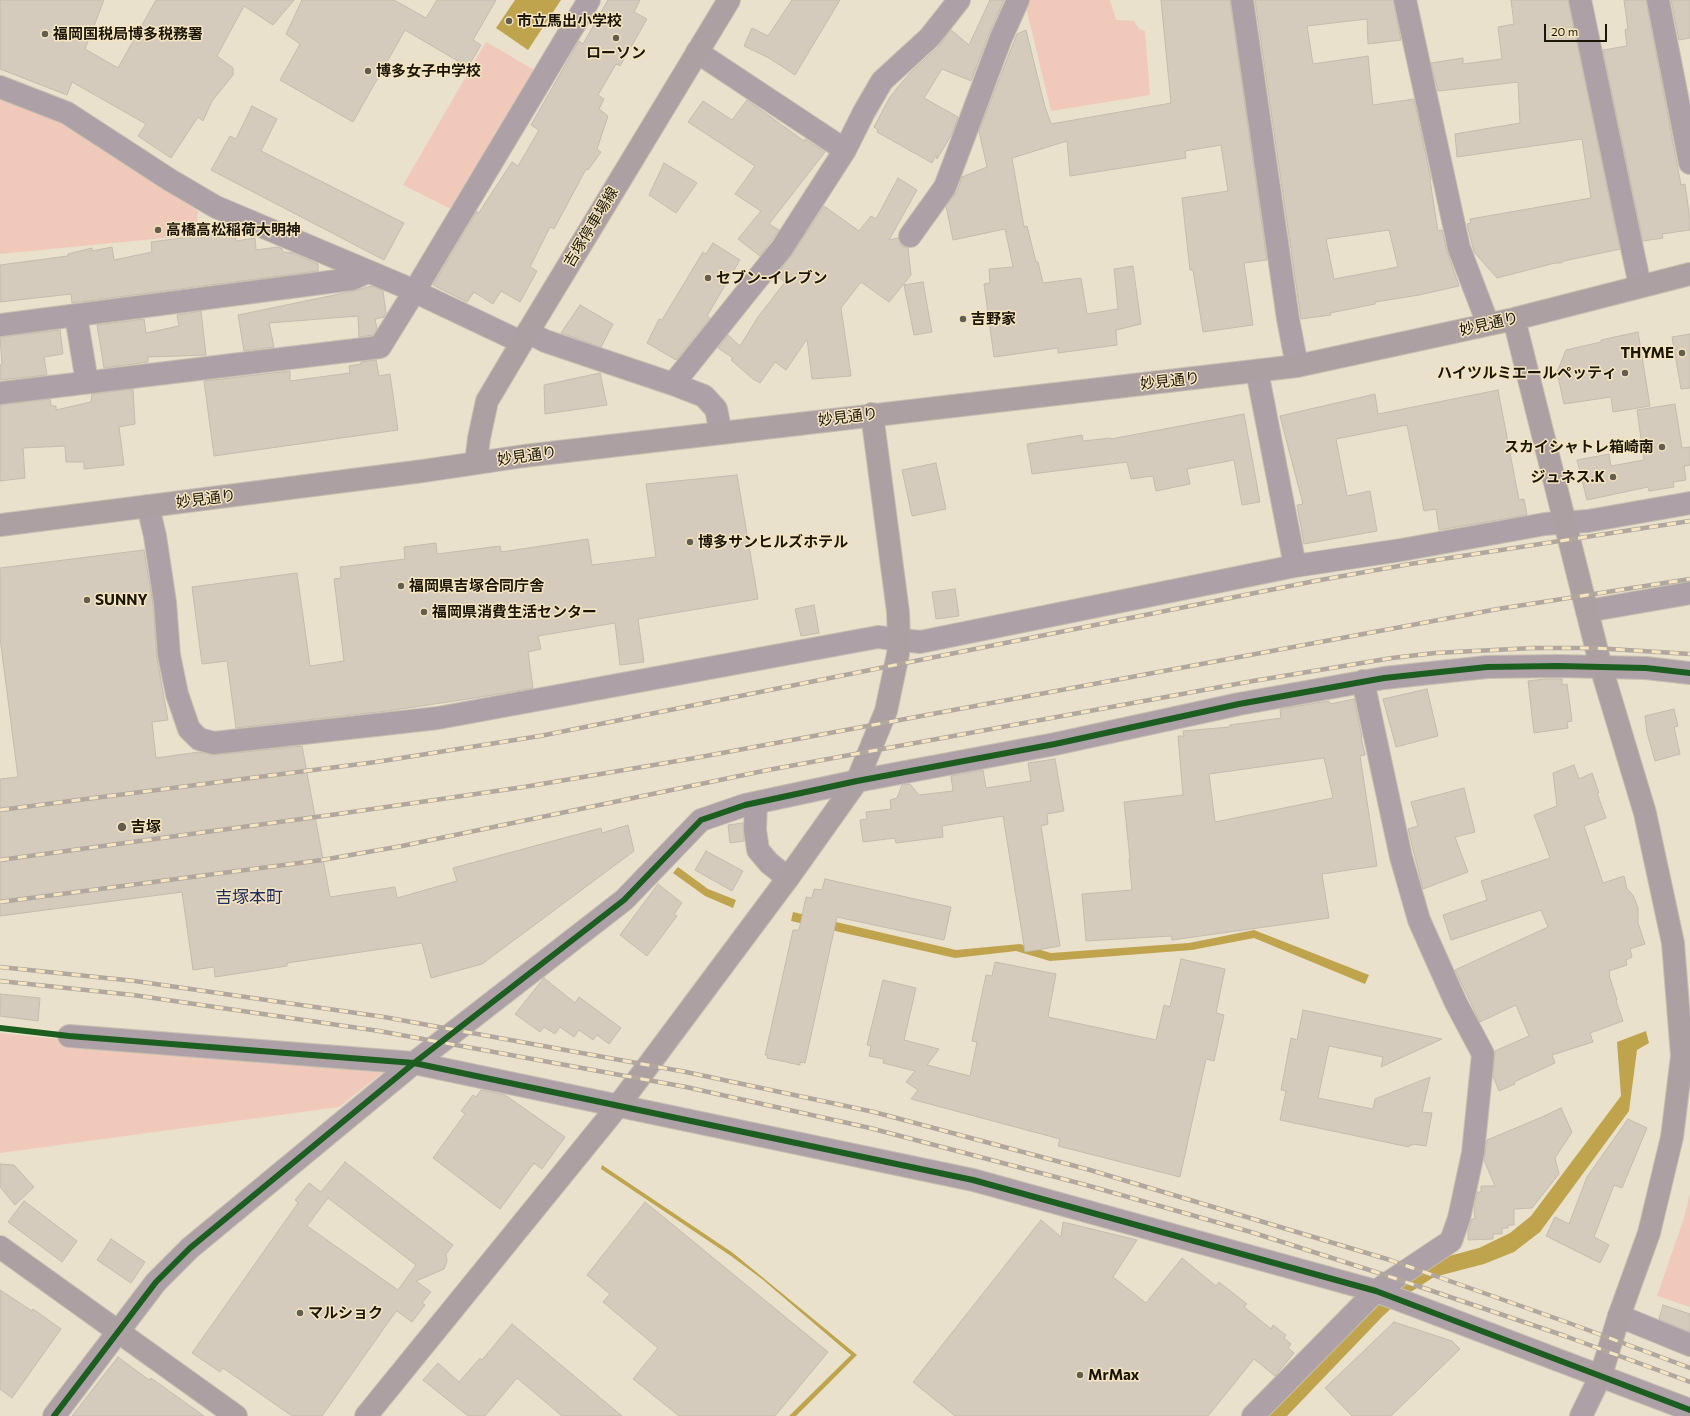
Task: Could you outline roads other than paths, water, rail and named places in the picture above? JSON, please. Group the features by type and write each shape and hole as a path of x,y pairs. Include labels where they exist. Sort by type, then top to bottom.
{"street":[{"path":"0,393 380,347 589,0"},
{"name":"吉塚停車場線","path":"476,463 479,438 488,401 524,337 729,0"},
{"path":"673,384 782,248 845,150 864,112 882,81 930,37 959,0"},
{"path":"910,236 945,187 1001,38 1018,0"},
{"path":"1242,0 1288,319 1297,366"},
{"path":"1405,0 1459,248 1488,324"},
{"path":"1580,0 1640,286"},
{"path":"1658,0 1690,162"},
{"path":"697,52 845,150"},
{"path":"0,87 67,113 170,180 216,207 414,292 524,337 545,341 673,384 704,396 716,409 721,433"},
{"path":"0,325 352,278 368,272"},
{"name":"妙見通り","path":"0,525 524,456 872,414 1297,366 1514,319 1690,274"},
{"path":"76,316 87,382"},
{"path":"1514,319 1601,667 1645,813 1673,943 1686,1055 1672,1137 1649,1233 1619,1316 1601,1375 1581,1416"},
{"path":"1257,371 1295,566"},
{"path":"366,1416 618,1106 788,878 857,781 886,712 898,654 899,639 898,612 872,414"},
{"path":"148,506 155,536 165,602 169,655 177,694 189,729 199,739 214,743 438,718 878,637 920,642 1295,566 1402,550 1545,524 1588,521 1690,503"},
{"path":"1587,611 1690,593"},
{"path":"54,1416 156,1282 190,1248 414,1063 624,900 701,820 745,805 857,781 1054,744 1239,704 1363,681 1487,668 1646,668 1690,673"},
{"path":"1254,1416 1376,1291 1451,1241 1459,1218 1473,1153 1483,1054 1456,1003 1419,920 1401,857 1363,681"},
{"path":"756,803 755,830 758,850 769,863 788,878"},
{"path":"69,1036 414,1063 973,1180 1376,1291 1690,1410"},
{"path":"0,1247 236,1416"},
{"path":"1619,1316 1690,1345"}],"railway":[{"path":"0,810 376,762 540,736 1315,581 1410,564 1690,521"},
{"path":"0,860 524,787 695,758 1498,609 1690,579"},
{"path":"0,902 322,860 402,846 768,770 1253,681 1392,658 1435,653 1533,648 1594,648 1690,654"},
{"path":"0,967 135,981 384,1017 686,1072 874,1112 1090,1170 1390,1260 1569,1323 1690,1368"},
{"path":"0,981 133,995 379,1031 686,1087 870,1128 1086,1185 1251,1232 1385,1275 1565,1336 1690,1382"}],"place":[{"name":"市立馬出小学校","path":"509,21"},
{"name":"福岡国税局博多税務署","path":"45,34"},
{"name":"ローソン","path":"616,38"},
{"name":"博多女子中学校","path":"368,71"},
{"name":"高橋高松稲荷大明神","path":"158,230"},
{"name":"セブン-イレブン","path":"708,278"},
{"name":"吉野家","path":"963,319"},
{"name":"THYME","path":"1682,353"},
{"name":"ハイツルミエールペッティ","path":"1625,373"},
{"name":"スカイシャトレ箱崎南","path":"1662,447"},
{"name":"ジュネス.K","path":"1613,477"},
{"name":"博多サンヒルズホテル","path":"690,542"},
{"name":"福岡県吉塚合同庁舎","path":"401,586"},
{"name":"SUNNY","path":"87,600"},
{"name":"福岡県消費生活センター","path":"424,612"},
{"name":"吉塚","path":"122,827"},
{"name":"マルショク","path":"300,1313"},
{"name":"MrMax","path":"1080,1375"}],"district":[{"name":"吉塚本町","path":"249,897"}]}
